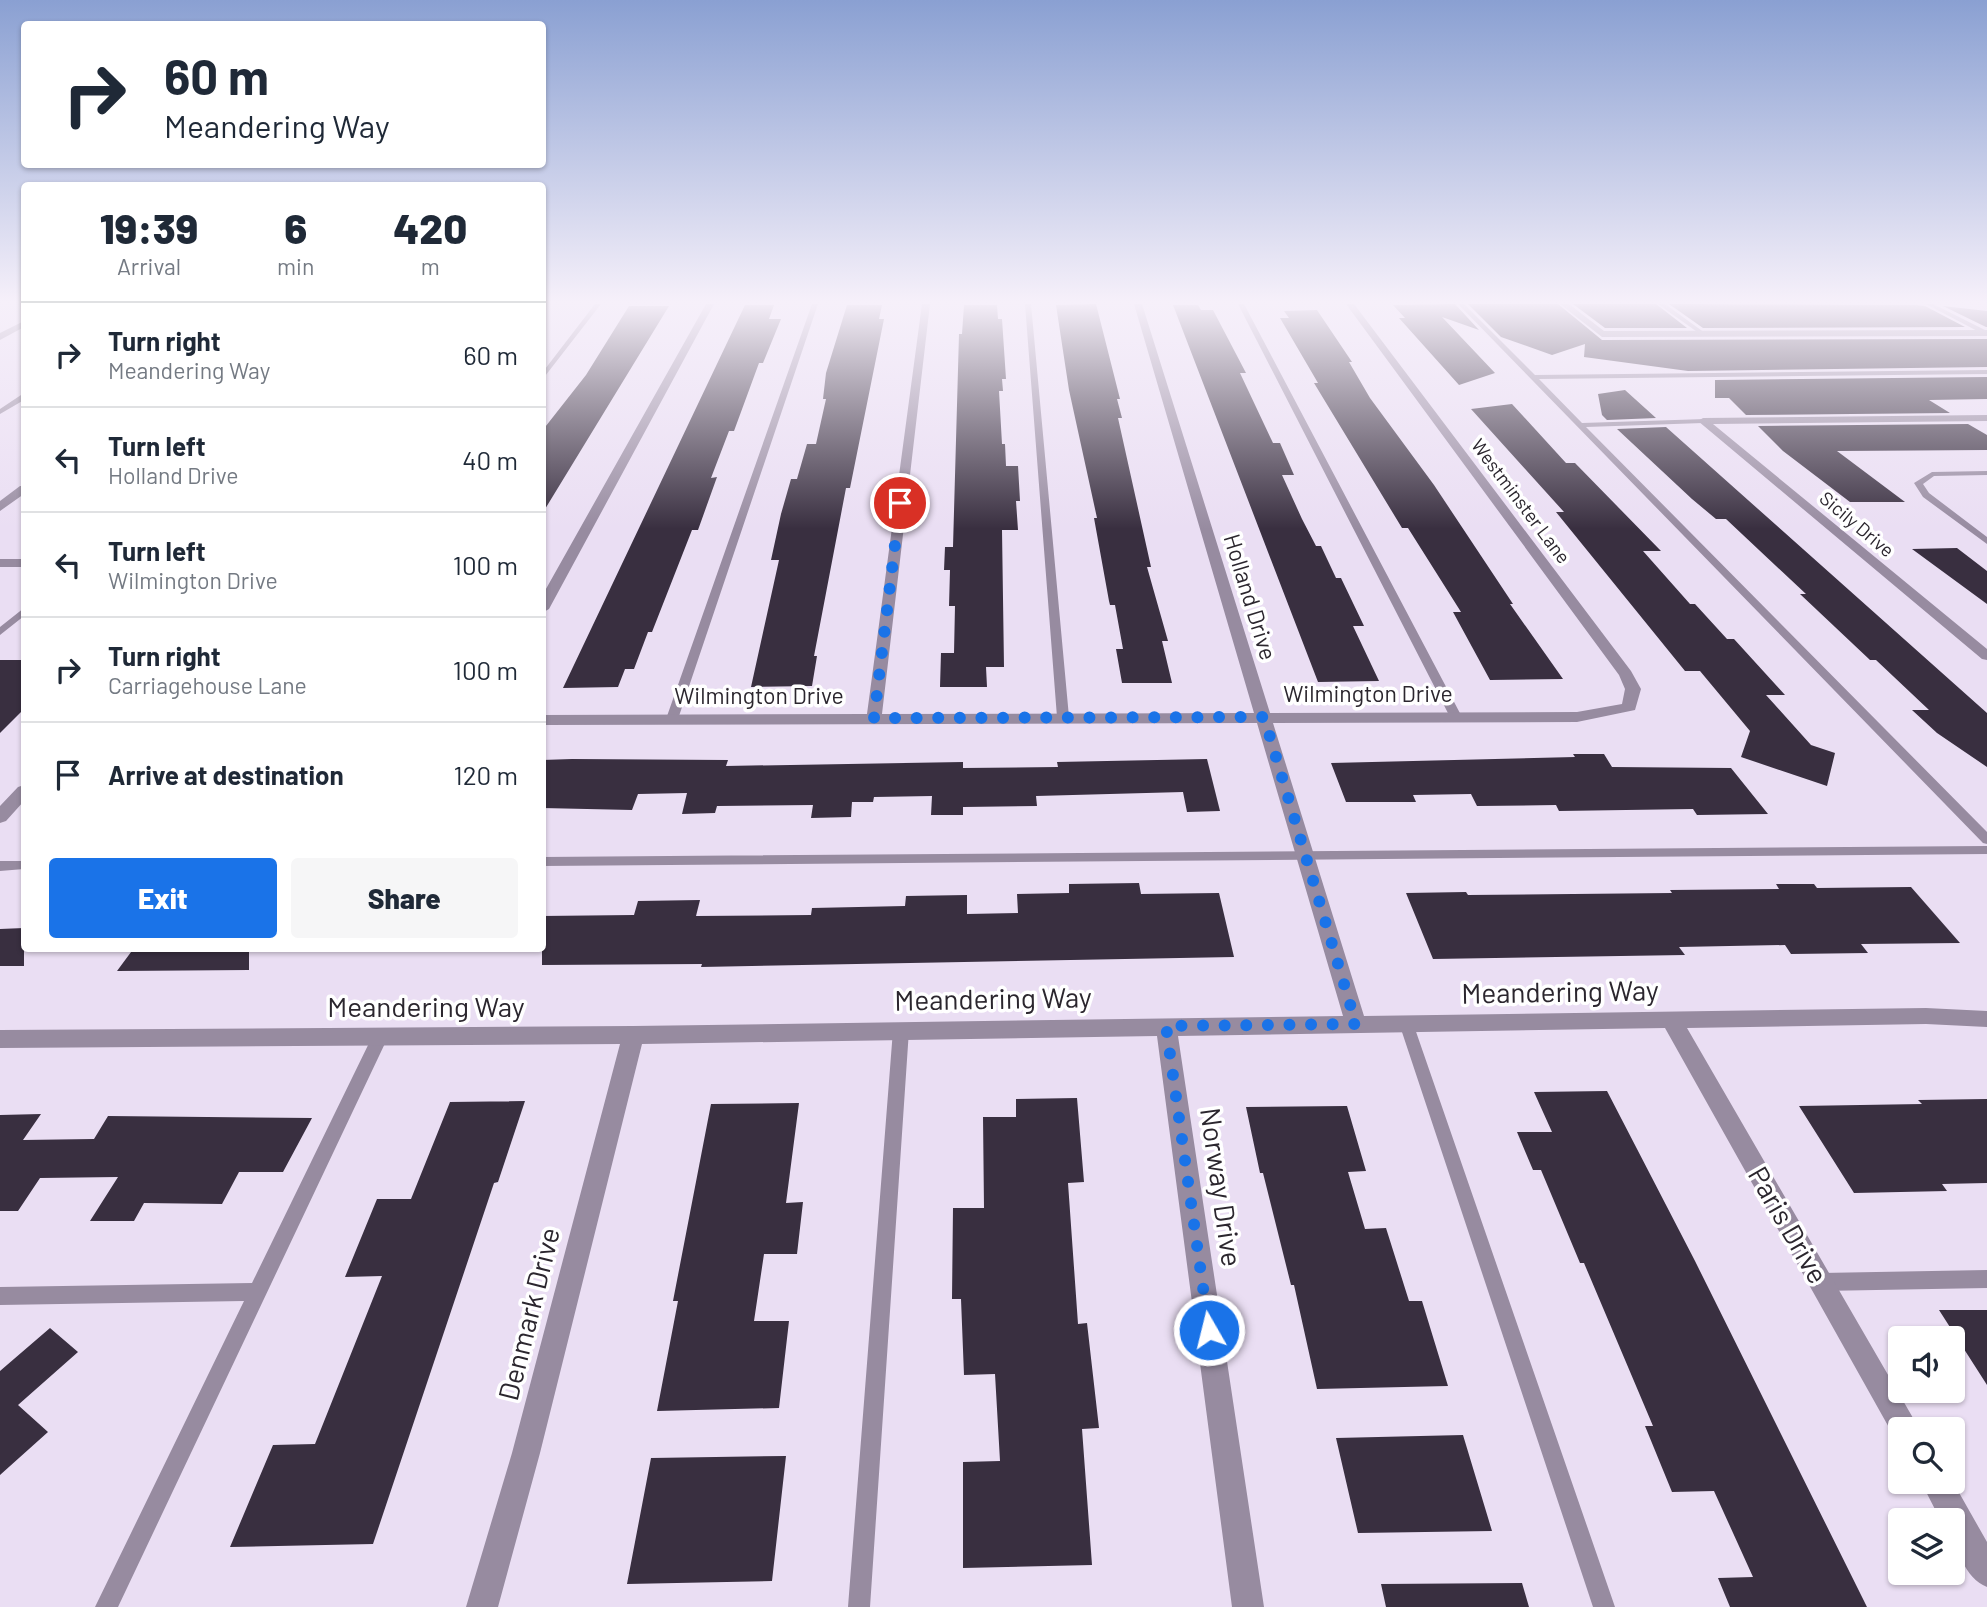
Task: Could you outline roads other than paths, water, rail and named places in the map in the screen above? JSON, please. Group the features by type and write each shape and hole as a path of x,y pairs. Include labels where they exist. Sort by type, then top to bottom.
{"street":[{"path":"546,602 668,379"},
{"path":"874,718 917,379"},
{"name":"Holland Drive","path":"1161,379 1356,1024"},
{"name":"Westminster Lane","path":"1406,379 1626,674 1633,689"},
{"path":"1703,421 1987,418"},
{"name":"Sicily Drive","path":"1703,421 1987,656"},
{"path":"0,507 21,491"},
{"path":"0,563 21,563"},
{"name":"Wilmington Drive","path":"546,720 1577,717 1629,707 1633,689"},
{"path":"0,817 21,794"},
{"name":"Meandering Way","path":"0,1039 634,1035 1926,1016 1987,1019"},
{"name":"Paris Drive","path":"1671,1020 1899,1417"},
{"name":"Norway Drive","path":"1166,1026 1248,1607"},
{"name":"Denmark Drive","path":"482,1607 634,1035"},
{"path":"1943,1494 1987,1572"}],"lane":[{"path":"672,719 789,379"},
{"path":"1034,379 1063,717"},
{"path":"1280,379 1456,717"},
{"path":"1534,379 1987,840"},
{"path":"0,412 21,399"},
{"path":"1580,425 1703,421"},
{"path":"1987,473 1932,474 1918,483 1926,495 1987,541"},
{"path":"0,632 21,614"},
{"path":"546,862 1987,850"},
{"path":"0,866 21,865"},
{"path":"1406,1023 1604,1607"},
{"path":"859,1607 901,1030"},
{"path":"106,1607 380,1037"},
{"path":"1821,1282 1987,1279"},
{"path":"0,1296 258,1292"}]}
